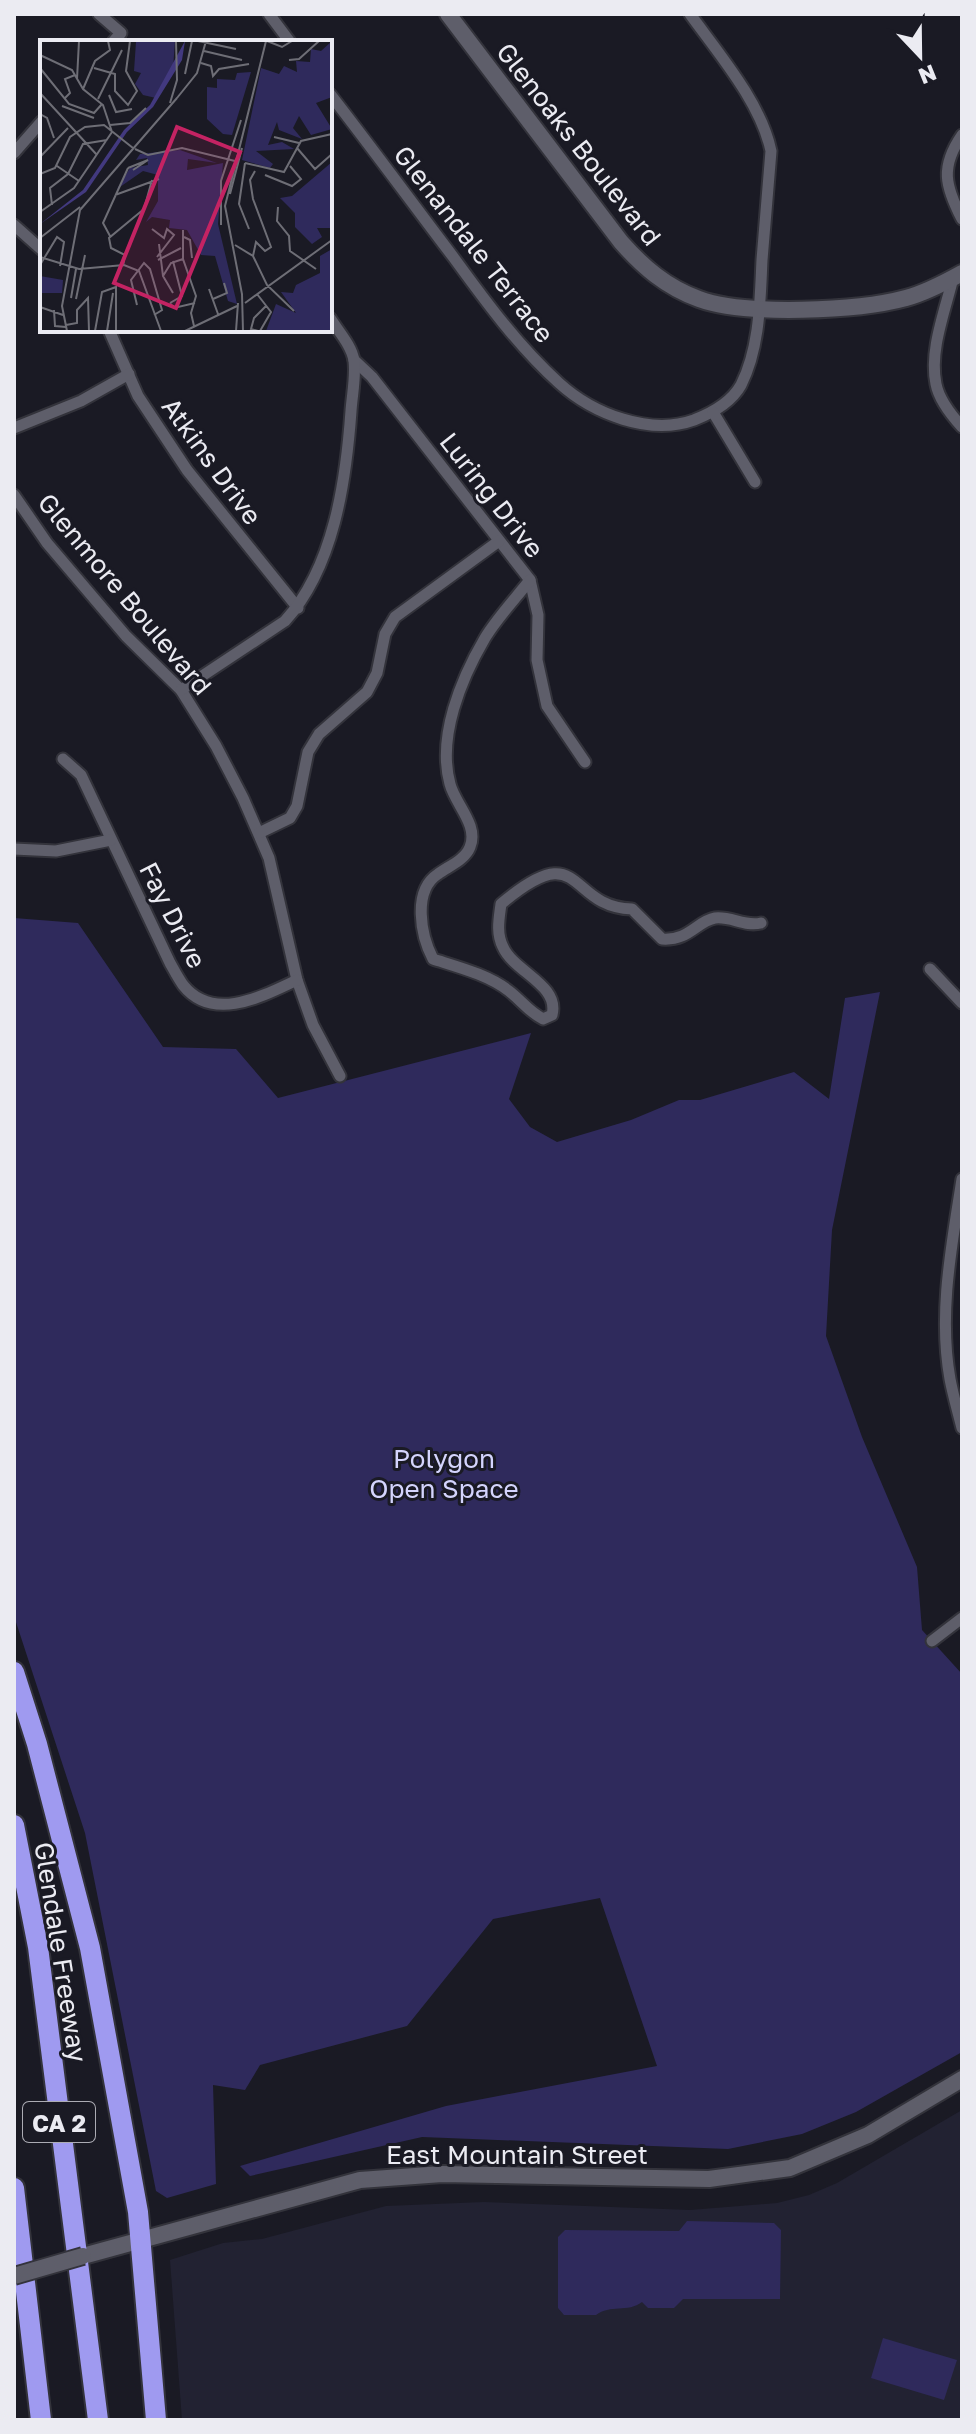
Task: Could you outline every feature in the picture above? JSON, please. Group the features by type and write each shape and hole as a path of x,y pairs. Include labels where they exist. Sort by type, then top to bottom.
{"highway":[{"path":"14,1672 37,1744 90,1948 131,2167 141,2239 156,2420"},
{"name":"Glendale Freeway","path":"14,1825 38,1947 98,2420"},
{"path":"14,2188 41,2420"}],"main road":[{"name":"Glenoaks Boulevard","path":"448,14 636,260 653,275 702,300 759,308 832,309 906,298 957,276"},
{"name":"East Mountain Street","path":"14,2276 360,2180 442,2174 709,2179 776,2170 819,2158 868,2135 962,2079"}],"street":[{"path":"99,14 117,38"},
{"path":"269,14 288,40"},
{"name":"Glenandale Terrace","path":"332,97 497,316 560,384 590,405 633,421 658,426 680,425 713,412 730,400 740,387 755,342 771,151 767,131 758,112 690,14"},
{"path":"14,153 40,123"},
{"path":"962,135 946,165 950,196 962,219"},
{"path":"14,225 40,248"},
{"path":"957,276 935,352 936,385 950,414 962,427"},
{"name":"Luring Drive","path":"332,322 354,360 372,377 530,580 538,615 537,660 547,706 585,762"},
{"name":"Atkins Drive","path":"110,332 138,396 187,470 298,608"},
{"path":"181,690 277,628 298,608 317,572 348,457 354,360"},
{"path":"14,428 81,401 129,374"},
{"path":"713,412 755,482"},
{"name":"Glenmore Boulevard","path":"14,495 47,543 126,636 181,690 216,746 269,858 297,980 313,1025 340,1076"},
{"path":"259,833 290,818 297,806 308,752 319,734 367,692 377,673 385,634 395,617 499,541"},
{"path":"530,580 486,637 459,691 449,731 446,764 451,787 472,830 470,847 456,863 434,876 426,890 420,919 426,946 433,959 474,973 509,990 528,1011 543,1019 552,1015 554,1005 551,994 503,949 497,927 501,904 524,885 548,873 563,873 614,909 632,909 662,939 674,940 713,918 752,925 761,923"},
{"name":"Fay Drive","path":"63,759 81,775 170,963 185,987 204,1000 240,1004 297,980"},
{"path":"14,849 56,851 111,840"},
{"path":"930,969 962,1003"},
{"path":"962,1179 948,1267 946,1314 949,1377 962,1428"},
{"path":"932,1641 962,1618"}],"shaded area":[{"path":"962,2110 962,2420 182,2420 170,2260 223,2243 262,2239 386,2206 484,2202 690,2210 777,2203 809,2195 837,2183"}],"green space":[{"name":"Polygon Open Space","path":"14,918 78,923 163,1047 236,1049 278,1098 531,1033 509,1099 530,1127 557,1142 631,1120 679,1100 700,1100 794,1072 829,1099 845,998 880,992 832,1230 826,1336 862,1437 917,1567 922,1630 962,1674 962,2052 856,2112 802,2134 728,2149 422,2137 250,2176 240,2166 446,2106 657,2066 600,1898 493,1919 407,2026 260,2065 245,2090 213,2085 216,2184 167,2198 156,2191 85,1833 14,1616"},
{"path":"687,2221 774,2223 781,2230 780,2299 683,2299 674,2308 648,2308 642,2302 596,2315 564,2315 558,2308 558,2237 565,2230 679,2231"},
{"path":"883,2338 957,2360 944,2400 871,2378"}]}
